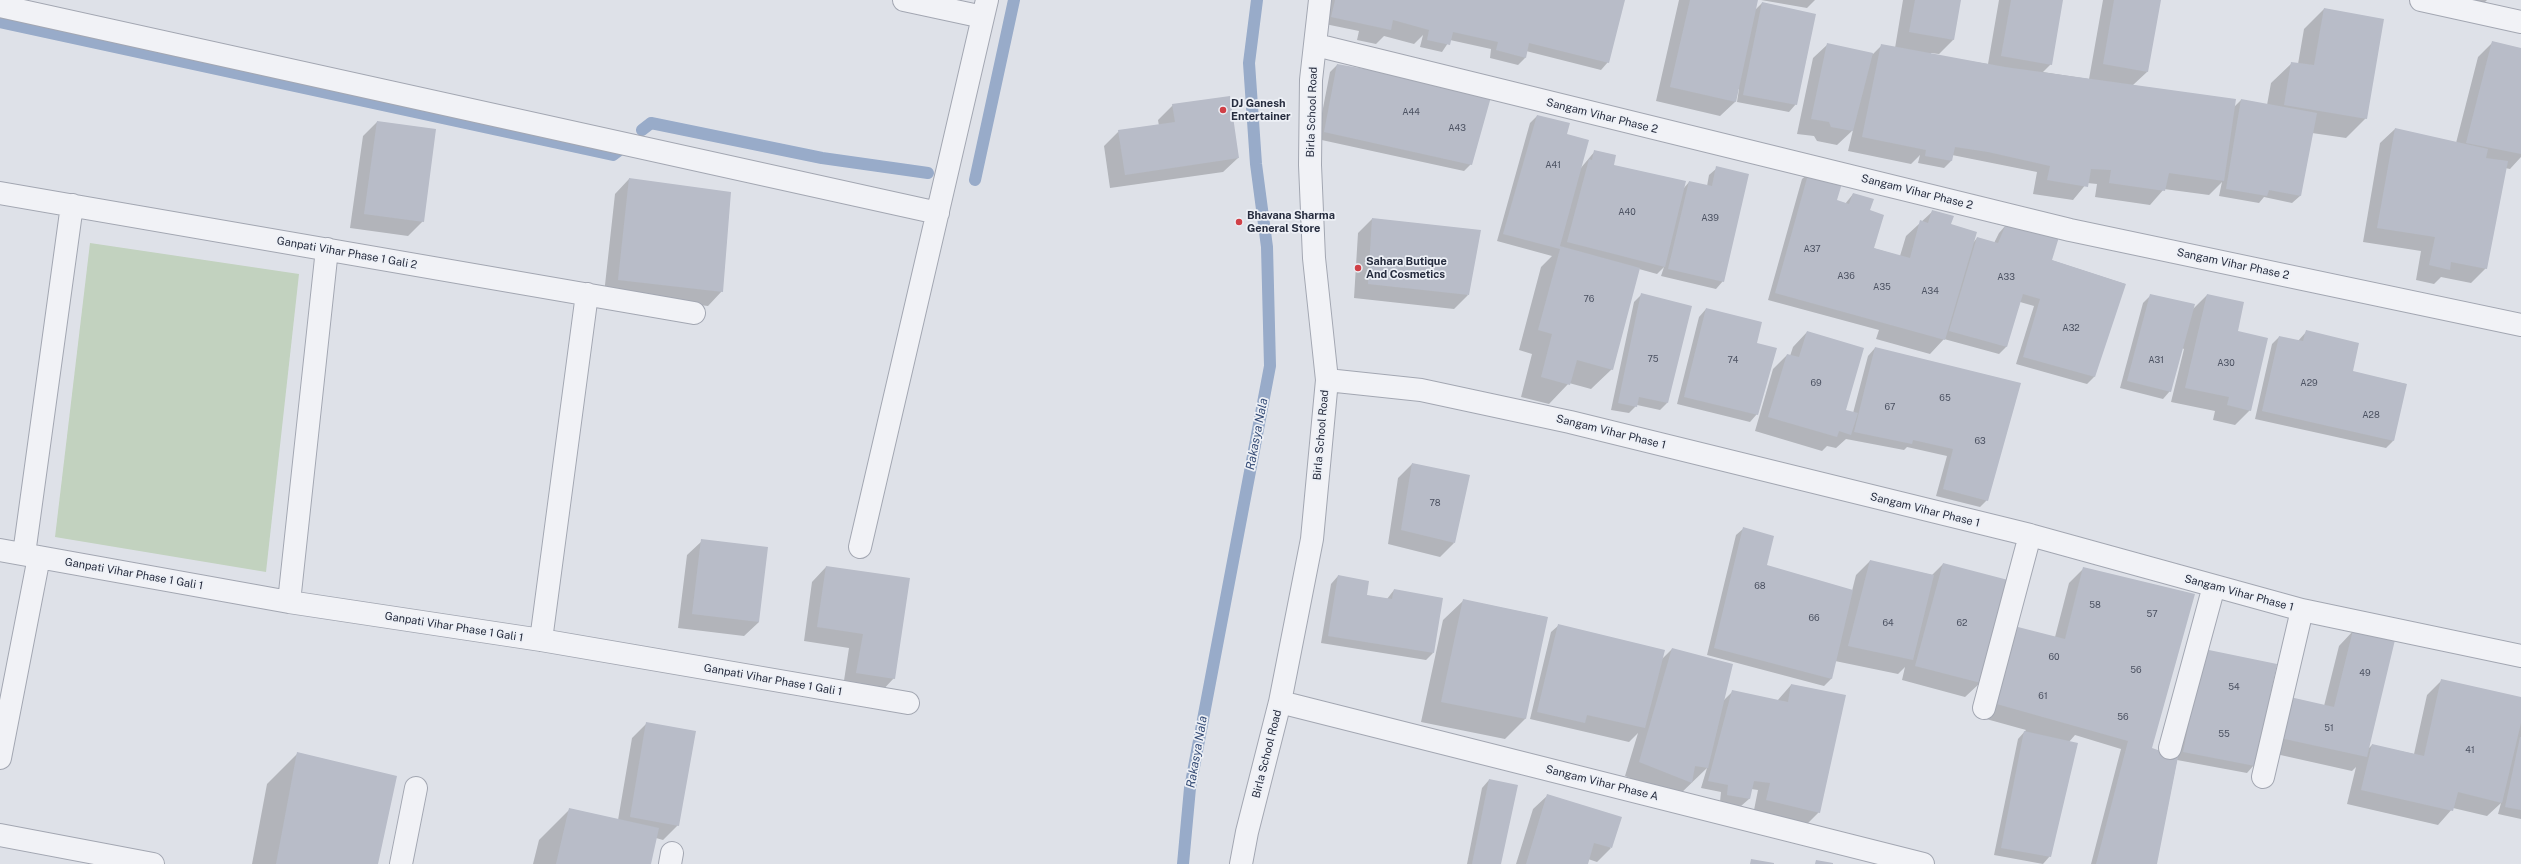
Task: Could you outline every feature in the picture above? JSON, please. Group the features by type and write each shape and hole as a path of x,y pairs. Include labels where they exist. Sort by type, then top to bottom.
{"street":[{"path":"860,546 985,8 904,0"},
{"name":"Birla School Road","path":"1241,864 1247,832 1280,702 1312,539 1327,380 1314,258 1310,165 1311,80 1320,0"},
{"path":"2422,0 2521,22"},
{"path":"0,6 48,8 938,213"},
{"name":"Sangam Vihar Phase 2","path":"1316,45 2070,230 2521,325"},
{"name":"Ganpati Vihar Phase 1 Gali 2","path":"0,193 694,313"},
{"path":"0,758 32,556 72,205"},
{"path":"289,602 327,249"},
{"path":"541,640 587,294"},
{"name":"Sangam Vihar Phase 1","path":"1327,380 1421,390 1570,422 2030,535 2302,610 2521,656"},
{"path":"1984,708 2030,535"},
{"name":"Ganpati Vihar Phase 1 Gali 1","path":"0,550 289,602 541,640 908,703"},
{"path":"2170,748 2214,586"},
{"path":"2263,777 2302,610"},
{"name":"Sangam Vihar Phase A","path":"1280,702 1923,864"},
{"path":"400,864 416,788"},
{"path":"0,835 153,864"}],"green space":[{"path":"90,243 299,274 266,572 55,537"}],"building":[{"path":"1335,0 1625,0 1609,63 1529,43 1526,58 1496,50 1498,42 1453,32 1450,45 1427,40 1429,30 1393,20 1391,30 1331,17"},
{"path":"1690,0 1758,0 1736,102 1670,87"},
{"path":"1915,0 1961,0 1954,40 1909,32"},
{"path":"2011,0 2063,0 2052,65 2001,56"},
{"path":"2114,0 2161,0 2148,72 2103,64"},
{"path":"1762,2 1816,14 1797,105 1743,95"},
{"path":"2324,8 2384,19 2367,119 2284,105 2291,62 2314,65"},
{"path":"2492,41 2521,48 2521,154 2466,143"},
{"path":"1827,43 1873,53 1853,131 1831,127 1829,122 1811,119"},
{"path":"1881,44 2005,67 2236,99 2224,181 2169,173 2165,191 2109,183 2111,170 2091,169 2088,187 2047,180 2050,166 1988,152 1955,147 1952,161 1925,156 1926,150 1862,137"},
{"path":"1337,64 1393,74 1491,97 1472,165 1324,132"},
{"path":"1230,96 1239,158 1125,175 1118,130 1175,122 1172,104"},
{"path":"2241,99 2317,113 2301,196 2269,190 2267,196 2226,189"},
{"path":"1537,115 1570,123 1567,134 1589,140 1560,246 1640,268 1613,370 1577,360 1570,385 1541,377 1552,334 1538,330 1560,249 1503,234"},
{"path":"377,121 436,129 424,222 364,214"},
{"path":"2395,128 2488,149 2486,158 2508,161 2487,269 2451,262 2450,270 2429,265 2435,237 2377,228"},
{"path":"1594,150 1616,155 1614,165 1686,181 1665,267 1567,242 1589,159 1592,160"},
{"path":"1716,166 1749,174 1724,282 1668,269 1689,181 1712,186"},
{"path":"1809,171 1843,180 1837,200 1849,204 1853,193 1874,199 1870,210 1884,215 1874,248 1910,258 1920,220 1928,223 1932,210 1954,216 1951,224 1977,232 1945,340 1775,293"},
{"path":"629,178 731,192 723,292 618,280"},
{"path":"1372,218 1481,230 1469,295 1368,284"},
{"path":"2006,224 2059,237 2052,260 2126,284 2095,377 2023,357 2040,299 2023,294 2007,347 1949,331 1977,237 1998,243"},
{"path":"1641,293 1692,306 1668,403 1639,397 1637,407 1618,403"},
{"path":"2150,294 2195,304 2171,392 2127,381"},
{"path":"2207,294 2244,302 2238,331 2268,338 2251,411 2227,405 2229,397 2185,388"},
{"path":"1706,308 1762,322 1757,343 1777,348 1758,415 1684,397"},
{"path":"2306,330 2359,343 2353,371 2407,384 2394,441 2262,411 2279,336 2303,341"},
{"path":"1807,331 1864,348 1846,410 1858,413 1851,435 1839,431 1837,437 1768,417 1787,354 1799,357"},
{"path":"1875,347 2021,383 1988,501 1943,489 1953,449 1913,440 1912,444 1854,432"},
{"path":"1412,463 1470,475 1455,543 1401,530"},
{"path":"1743,527 1774,536 1767,565 1853,590 1832,679 1714,648"},
{"path":"701,539 768,547 759,622 692,614"},
{"path":"1870,560 1934,575 1913,660 1848,646"},
{"path":"1943,563 2008,580 1981,683 1915,666"},
{"path":"826,566 910,578 895,679 856,673 863,634 817,627"},
{"path":"2083,567 2195,594 2152,748 2178,757 2157,864 2096,864 2128,741 1993,703 2014,626 2065,639"},
{"path":"1338,575 1369,581 1367,595 1392,599 1394,589 1443,598 1434,653 1328,636"},
{"path":"1463,599 1548,617 1526,719 1441,702"},
{"path":"1558,624 1665,650 1645,728 1587,715 1585,723 1537,712"},
{"path":"2353,630 2395,640 2367,757 2280,738 2290,697 2334,707"},
{"path":"1672,648 1733,664 1708,768 1695,766 1692,783 1639,762"},
{"path":"2204,649 2277,664 2255,766 2183,752"},
{"path":"2441,679 2521,697 2521,723 2502,803 2458,792 2453,811 2361,790 2372,744 2424,756"},
{"path":"1791,684 1846,695 1820,813 1766,800 1770,783 1754,781 1750,799 1727,795 1728,785 1708,781 1732,690 1788,702"},
{"path":"646,722 696,731 679,826 630,817"},
{"path":"2024,731 2078,743 2051,857 2001,848"},
{"path":"2521,737 2521,810 2505,807"},
{"path":"297,752 397,776 378,864 276,864"},
{"path":"1489,779 1518,785 1501,864 1472,864"},
{"path":"1547,794 1622,817 1612,848 1594,843 1588,864 1526,864"},
{"path":"569,808 659,828 651,864 556,864"},
{"path":"1751,859 1774,863 1774,864 1750,864"},
{"path":"1816,860 1833,863 1833,864 1815,864"}],"waterway":[{"path":"975,180 1014,0"},
{"name":"Rakasya Nala","path":"1183,864 1190,788 1270,366 1267,247 1256,164 1249,63 1257,0"},
{"path":"0,22 613,155 621,149"},
{"path":"642,130 651,123 822,158 928,173"}],"place":[{"name":"DJ Ganesh Entertainer","path":"1223,110"},
{"name":"Bhavana Sharma General Store","path":"1239,222"},
{"name":"Sahara Butique And Cosmetics","path":"1358,268"}]}
